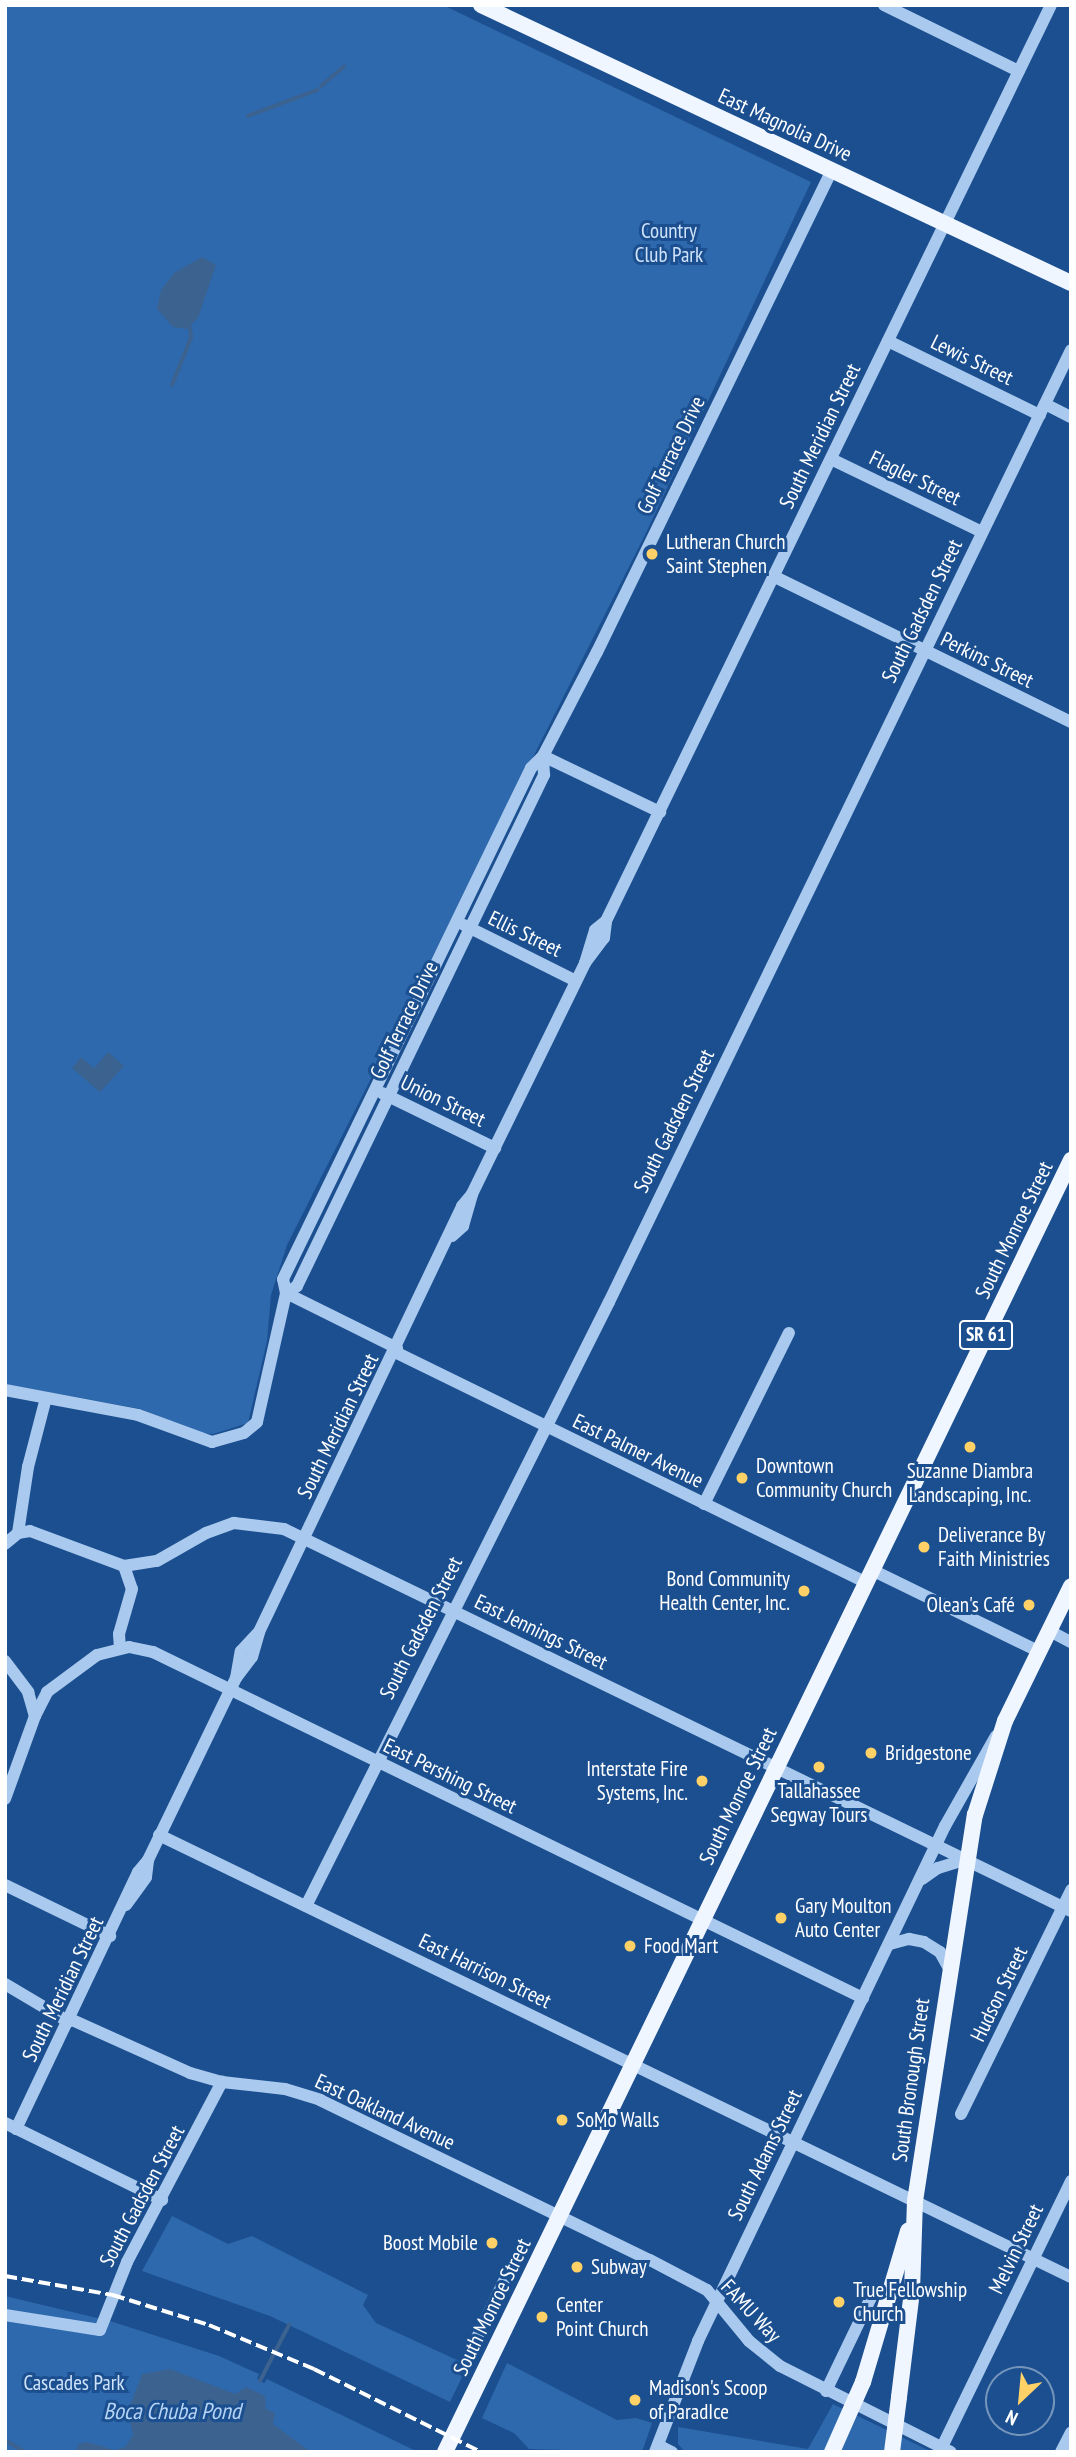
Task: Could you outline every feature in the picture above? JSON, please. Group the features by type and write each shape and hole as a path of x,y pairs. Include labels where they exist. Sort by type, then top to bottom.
{"main road":[{"name":"East Magnolia Drive","path":"481,5 1071,283"},
{"name":"South Monroe Street","path":"445,2452 1071,1160"},
{"name":"South Adams Street","path":"1004,1721 1071,1586"},
{"name":"South Bronough Street","path":"892,2452 912,2291 915,2202 949,1968 966,1860 983,1784 1004,1721"},
{"path":"832,2452 863,2382 888,2308 915,2202"}],"street":[{"path":"884,5 1020,71"},
{"name":"South Meridian Street","path":"11,2126 69,2021 126,1905 146,1877 148,1860 159,1835 233,1684 252,1657 258,1632 452,1236 463,1226 472,1194 576,981 585,963 604,938 606,921 1051,5"},
{"name":"Golf Terrace Drive","path":"5,1390 138,1415 203,1440 221,1441 244,1433 257,1422 265,1399 275,1331 286,1293 283,1279 531,768 543,756 832,170"},
{"name":"Lewis Street","path":"888,341 1042,409 1071,417"},
{"name":"South Gadsden Street","path":"306,1906 451,1610 610,1302 1071,350"},
{"name":"Flagler Street","path":"831,459 982,532"},
{"name":"Perkins Street","path":"773,576 1071,722"},
{"name":"Golf Terrace Drive","path":"286,1293 297,1286 544,775 543,756"},
{"path":"543,756 660,812"},
{"name":"Ellis Street","path":"456,922 576,981"},
{"name":"Union Street","path":"375,1090 495,1148"},
{"name":"East Palmer Avenue","path":"286,1293 544,1427 704,1504 1038,1651"},
{"path":"704,1504 789,1333"},
{"path":"5,1544 18,1533 28,1467 47,1398"},
{"name":"East Jennings Street","path":"18,1533 30,1531 124,1566 157,1561 206,1533 234,1523 264,1524 305,1539 1067,1909"},
{"path":"5,1799 35,1716 47,1692 62,1678 97,1656 120,1648 119,1634 132,1589 124,1566"},
{"path":"1048,1630 1071,1642"},
{"name":"East Pershing Street","path":"120,1648 153,1652 233,1684 377,1761 863,1998"},
{"path":"5,1661 28,1692 35,1716"},
{"name":"South Adams Street","path":"657,2448 685,2371 922,1880 935,1845 1004,1721"},
{"name":"East Harrison Street","path":"159,1835 1071,2277"},
{"path":"922,1880 938,1868 966,1860"},
{"path":"5,1885 110,1936"},
{"name":"Hudson Street","path":"961,2114 1067,1909 1071,1891"},
{"path":"890,1944 909,1939 924,1942 940,1952 949,1968"},
{"name":"East Oakland Avenue","path":"5,1984 69,2021 190,2073 222,2082 285,2089 320,2100 559,2216"},
{"name":"South Gadsden Street","path":"5,2315 100,2330 127,2262 222,2082"},
{"path":"11,2126 162,2200"},
{"name":"Melvin Street","path":"946,2449 1071,2180"},
{"name":"FAMU Way","path":"559,2216 695,2283 718,2301 764,2355 826,2391 946,2449"},
{"path":"471,2350 506,2277"},
{"path":"826,2391 875,2289"},
{"path":"1061,2452 1071,2432"},
{"path":"657,2448 672,2452"}],"green space":[{"name":"Country Club Park","path":"5,5 443,5 811,182 644,537 287,1245 271,1295 267,1341 248,1423 213,1434 191,1432 141,1409 5,1384"},
{"path":"172,2216 228,2244 252,2236 368,2295 363,2305 376,2323 468,2365 450,2402 270,2316 142,2271"},
{"name":"Cascades Park","path":"5,2296 110,2321 219,2356 259,2374 257,2379 264,2383 267,2379 418,2452 5,2452"},
{"path":"507,2363 617,2420 636,2418 652,2423 642,2452 529,2449 514,2433 482,2418"},
{"path":"833,2404 932,2452 685,2452 678,2444 678,2427 808,2449"}],"water":[{"path":"202,257 216,265 198,318 187,329 173,327 157,309 161,290 174,273"},
{"path":"108,1052 124,1066 100,1092 72,1068 81,1057 94,1068"},
{"name":"Boca Chuba Pond","path":"170,2369 235,2394 246,2387 265,2396 266,2409 275,2413 273,2424 311,2452 75,2452 79,2444 87,2442 115,2450 125,2447 133,2435 128,2411 142,2374"}],"waterway":[{"path":"321,86 344,67"},
{"path":"248,116 317,90"},
{"path":"172,385 191,338 190,328"},
{"path":"260,2381 289,2325"},
{"path":"5,2440 25,2452"}],"railway":[{"path":"5,2276 113,2295 209,2325 314,2369 481,2452"}],"place":[{"name":"Lutheran Church Saint Stephen","path":"652,554"},
{"name":"Suzanne Diambra Landscaping, Inc.","path":"970,1447"},
{"name":"Downtown Community Church","path":"742,1478"},
{"name":"Deliverance By Faith Ministries","path":"924,1547"},
{"name":"Bond Community Health Center, Inc.","path":"804,1591"},
{"name":"Olean's Café","path":"1029,1605"},
{"name":"Bridgestone","path":"871,1753"},
{"name":"Tallahassee Segway Tours","path":"819,1767"},
{"name":"Interstate Fire Systems, Inc.","path":"702,1781"},
{"name":"Gary Moulton Auto Center","path":"781,1918"},
{"name":"Food Mart","path":"630,1946"},
{"name":"SoMo Walls","path":"562,2120"},
{"name":"Boost Mobile","path":"492,2243"},
{"name":"Subway","path":"577,2267"},
{"name":"True Fellowship Church","path":"839,2302"},
{"name":"Center Point Church","path":"542,2317"},
{"name":"Madison's Scoop of ParadIce","path":"635,2400"}]}
